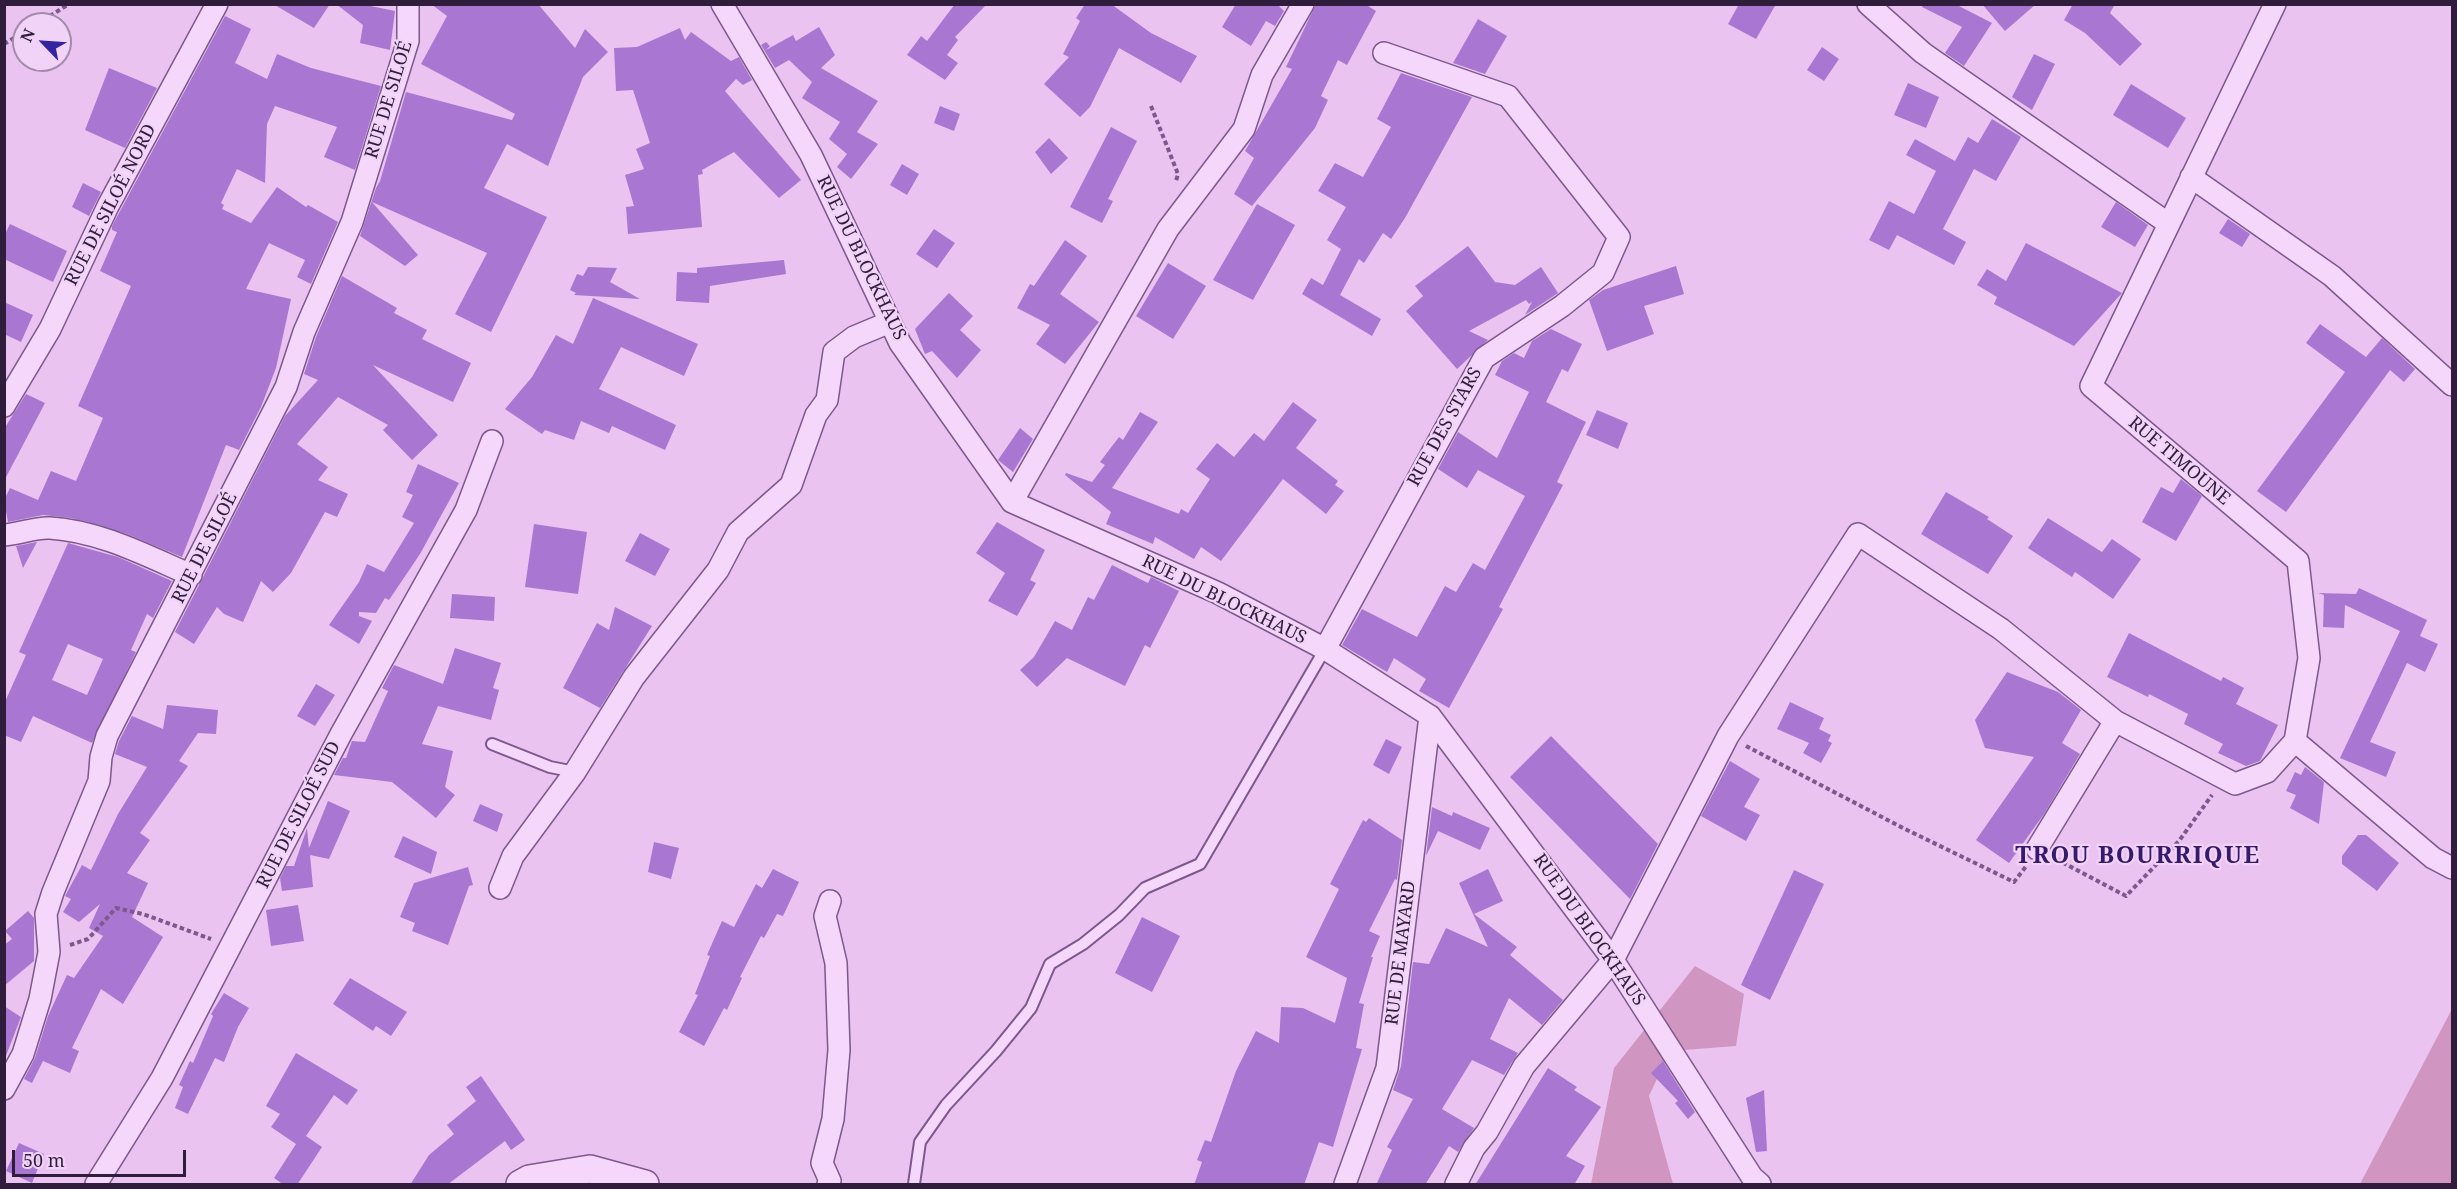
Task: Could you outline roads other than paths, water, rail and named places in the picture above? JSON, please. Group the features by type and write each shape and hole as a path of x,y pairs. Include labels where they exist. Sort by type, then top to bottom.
{"street":[{"name":"RUE DE SILOÉ NORD","path":"4,405 50,329 108,206 217,4"},
{"name":"RUE DE SILOÉ","path":"4,1089 23,1054 46,975 49,952 46,914 99,781 101,757 107,736 286,387 304,332 352,222 408,41 408,4"},
{"name":"RUE DU BLOCKHAUS","path":"722,4 812,155 900,343 1012,502 1218,593 1325,649 1430,716 1613,960 1752,1177 1760,1185"},
{"path":"1012,502 1168,229 1244,129 1263,75 1303,4"},
{"path":"1868,4 1923,53 2169,224"},
{"name":"RUE TIMOUNE","path":"2275,4 2091,386 2298,561 2309,657 2295,741"},
{"name":"RUE DES STARS","path":"1325,649 1484,358 1562,306 1603,273 1619,237 1508,96 1384,53"},
{"path":"2191,177 2332,276 2452,385"},
{"path":"500,888 513,856 575,772 634,677 718,570 738,532 791,485 816,416 827,400 834,352 854,337 890,322"},
{"name":"RUE DE SILOÉ SUD","path":"96,1185 162,1078 341,734 466,510 492,441"},
{"path":"4,535 49,527 82,534 116,542 191,575"},
{"path":"1456,1185 1474,1148 1487,1132 1524,1066 1613,960 1728,736 1858,534 2001,628 2115,721 2235,784 2267,772 2295,741 2433,858 2452,868"},
{"name":"RUE DE MAYARD","path":"1346,1185 1387,1068 1430,716"},
{"path":"2037,849 2115,721"},
{"path":"828,1185 830,1181 822,1163 833,1119 839,1050 836,963 825,916 830,902"},
{"path":"526,1183 590,1169 645,1185"}],"lane":[{"path":"914,1185 920,1142 946,1105 996,1051 1031,1008 1050,964 1083,944 1119,915 1145,888 1200,864 1325,649"},
{"path":"492,744 550,766 575,772"}],"district":[{"name":"TROU BOURRIQUE","path":"2138,856"}]}
